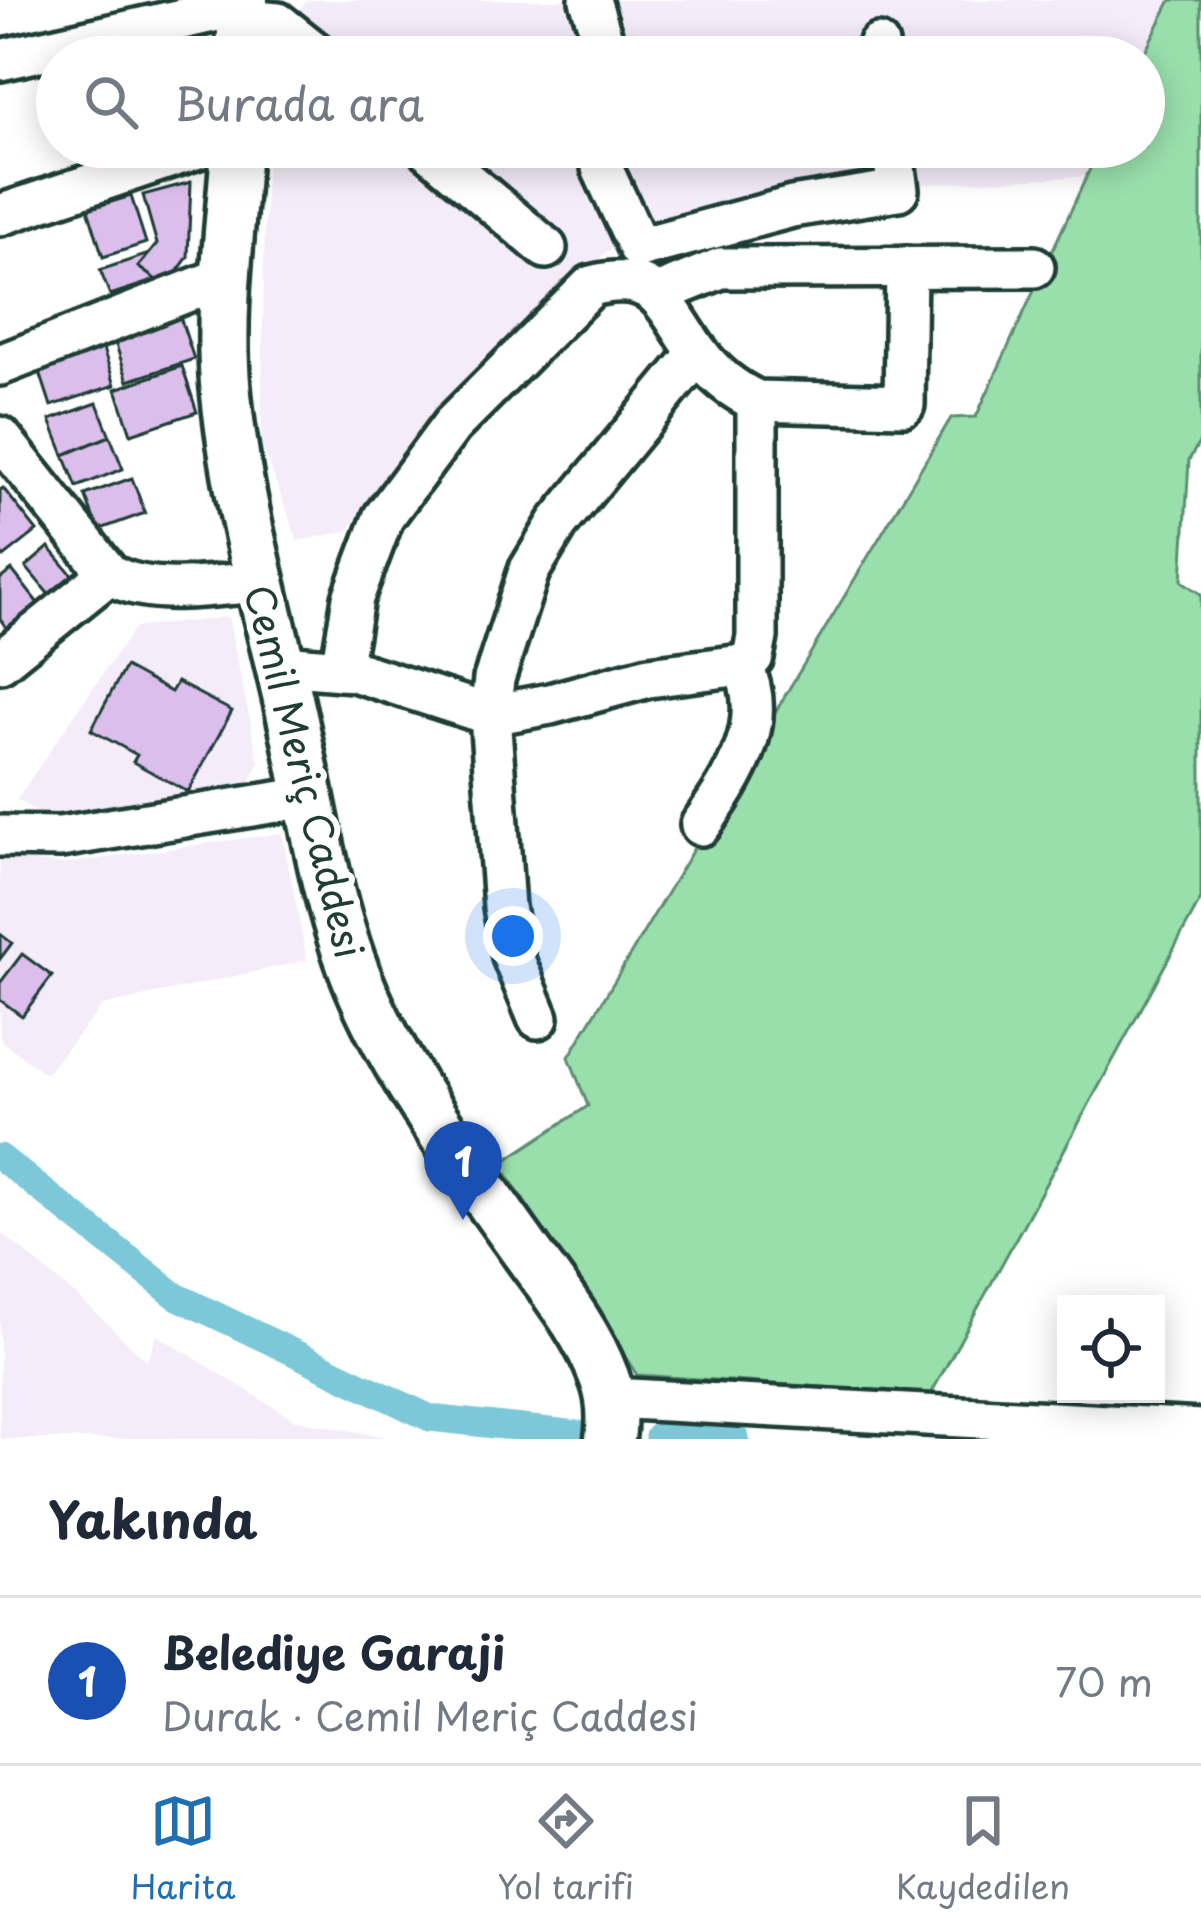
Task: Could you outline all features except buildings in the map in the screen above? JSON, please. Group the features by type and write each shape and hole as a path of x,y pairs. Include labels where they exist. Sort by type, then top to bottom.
{"main road":[{"name":"Cemil Meriç Caddesi","path":"235,168 224,320 230,420 260,582 340,927 377,1022 429,1109 587,1340 606,1380 611,1419"}],"street":[{"path":"590,0 601,36"},
{"path":"133,36 244,16 278,23 294,36"},
{"path":"0,60 36,54"},
{"path":"0,215 139,168"},
{"path":"452,168 545,248"},
{"path":"602,168 639,248 792,207 898,190 895,168"},
{"path":"657,294 721,268 1034,267"},
{"path":"341,670 353,598 383,518 452,425 591,286 634,281 657,294 698,353 731,387 757,400 904,405 906,268"},
{"path":"0,365 227,276"},
{"path":"538,1018 507,929 490,715 494,679 529,571 558,523 698,353"},
{"path":"281,665 354,671 490,715 649,677 742,665 752,657 757,637 757,400"},
{"path":"3,447 109,574 122,581 146,588 260,582"},
{"path":"0,662 109,574"},
{"path":"701,825 728,784 754,720 753,693 742,665"},
{"path":"0,836 60,837 308,797"},
{"path":"611,1419 1201,1430"}],"shaded area":[{"path":"308,0 1173,0 1155,36 277,36"},
{"path":"266,168 1093,168 1089,176 844,188 607,251 369,497 348,531 298,541 261,443"},
{"path":"228,617 259,763 241,799 62,828 17,799 134,628"},
{"path":"282,833 307,960 102,1006 46,1074 0,1040 0,859 62,864"},
{"path":"0,1231 147,1361 157,1335 295,1420 395,1439 0,1439"}],"green space":[{"path":"1171,0 1201,0 1201,439 1189,460 1182,581 1201,594 1201,899 931,1394 637,1375 500,1164 588,1106 569,1057 951,418 976,417 1090,168 1165,168 1165,36 1153,36"}],"waterway":[{"path":"0,1157 176,1296 430,1418 578,1434"},
{"path":"658,1437 736,1439"}],"place":[{"name":"Belediye Garaji","path":"463,1220"}]}
